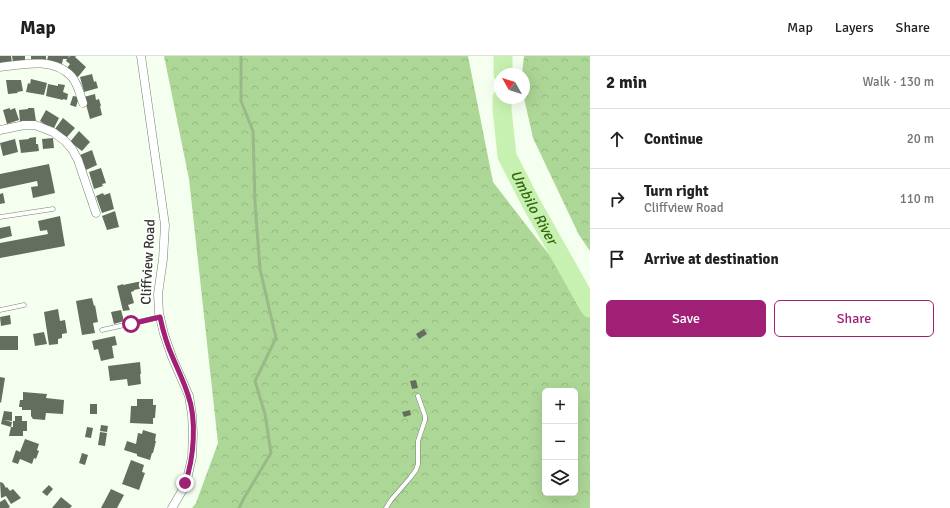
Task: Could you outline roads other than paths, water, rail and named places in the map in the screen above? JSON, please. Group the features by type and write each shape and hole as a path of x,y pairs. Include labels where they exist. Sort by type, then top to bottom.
{"street":[{"name":"Cliffview Road","path":"141,56 165,225 163,259 158,294 160,317 172,357 189,396 194,434 192,457 188,475 182,491 172,508"},
{"path":"0,67 40,63 51,65 72,77 83,103"},
{"path":"0,130 24,125 35,125 53,132 65,141 72,149 78,160 96,213"}],"lane":[{"path":"0,217 53,209"},
{"path":"0,310 24,305"},
{"path":"102,330 160,317"},
{"path":"386,508 416,470 418,464 418,441 425,420 418,396"}],"waterway":[{"path":"239,508 271,453 265,414 255,381 276,338 260,269 255,203 253,131 241,101 241,56"},
{"name":"Umbilo River","path":"503,56 503,68"},
{"name":"Umbilo River","path":"502,104 507,156 531,203 590,308"}]}
